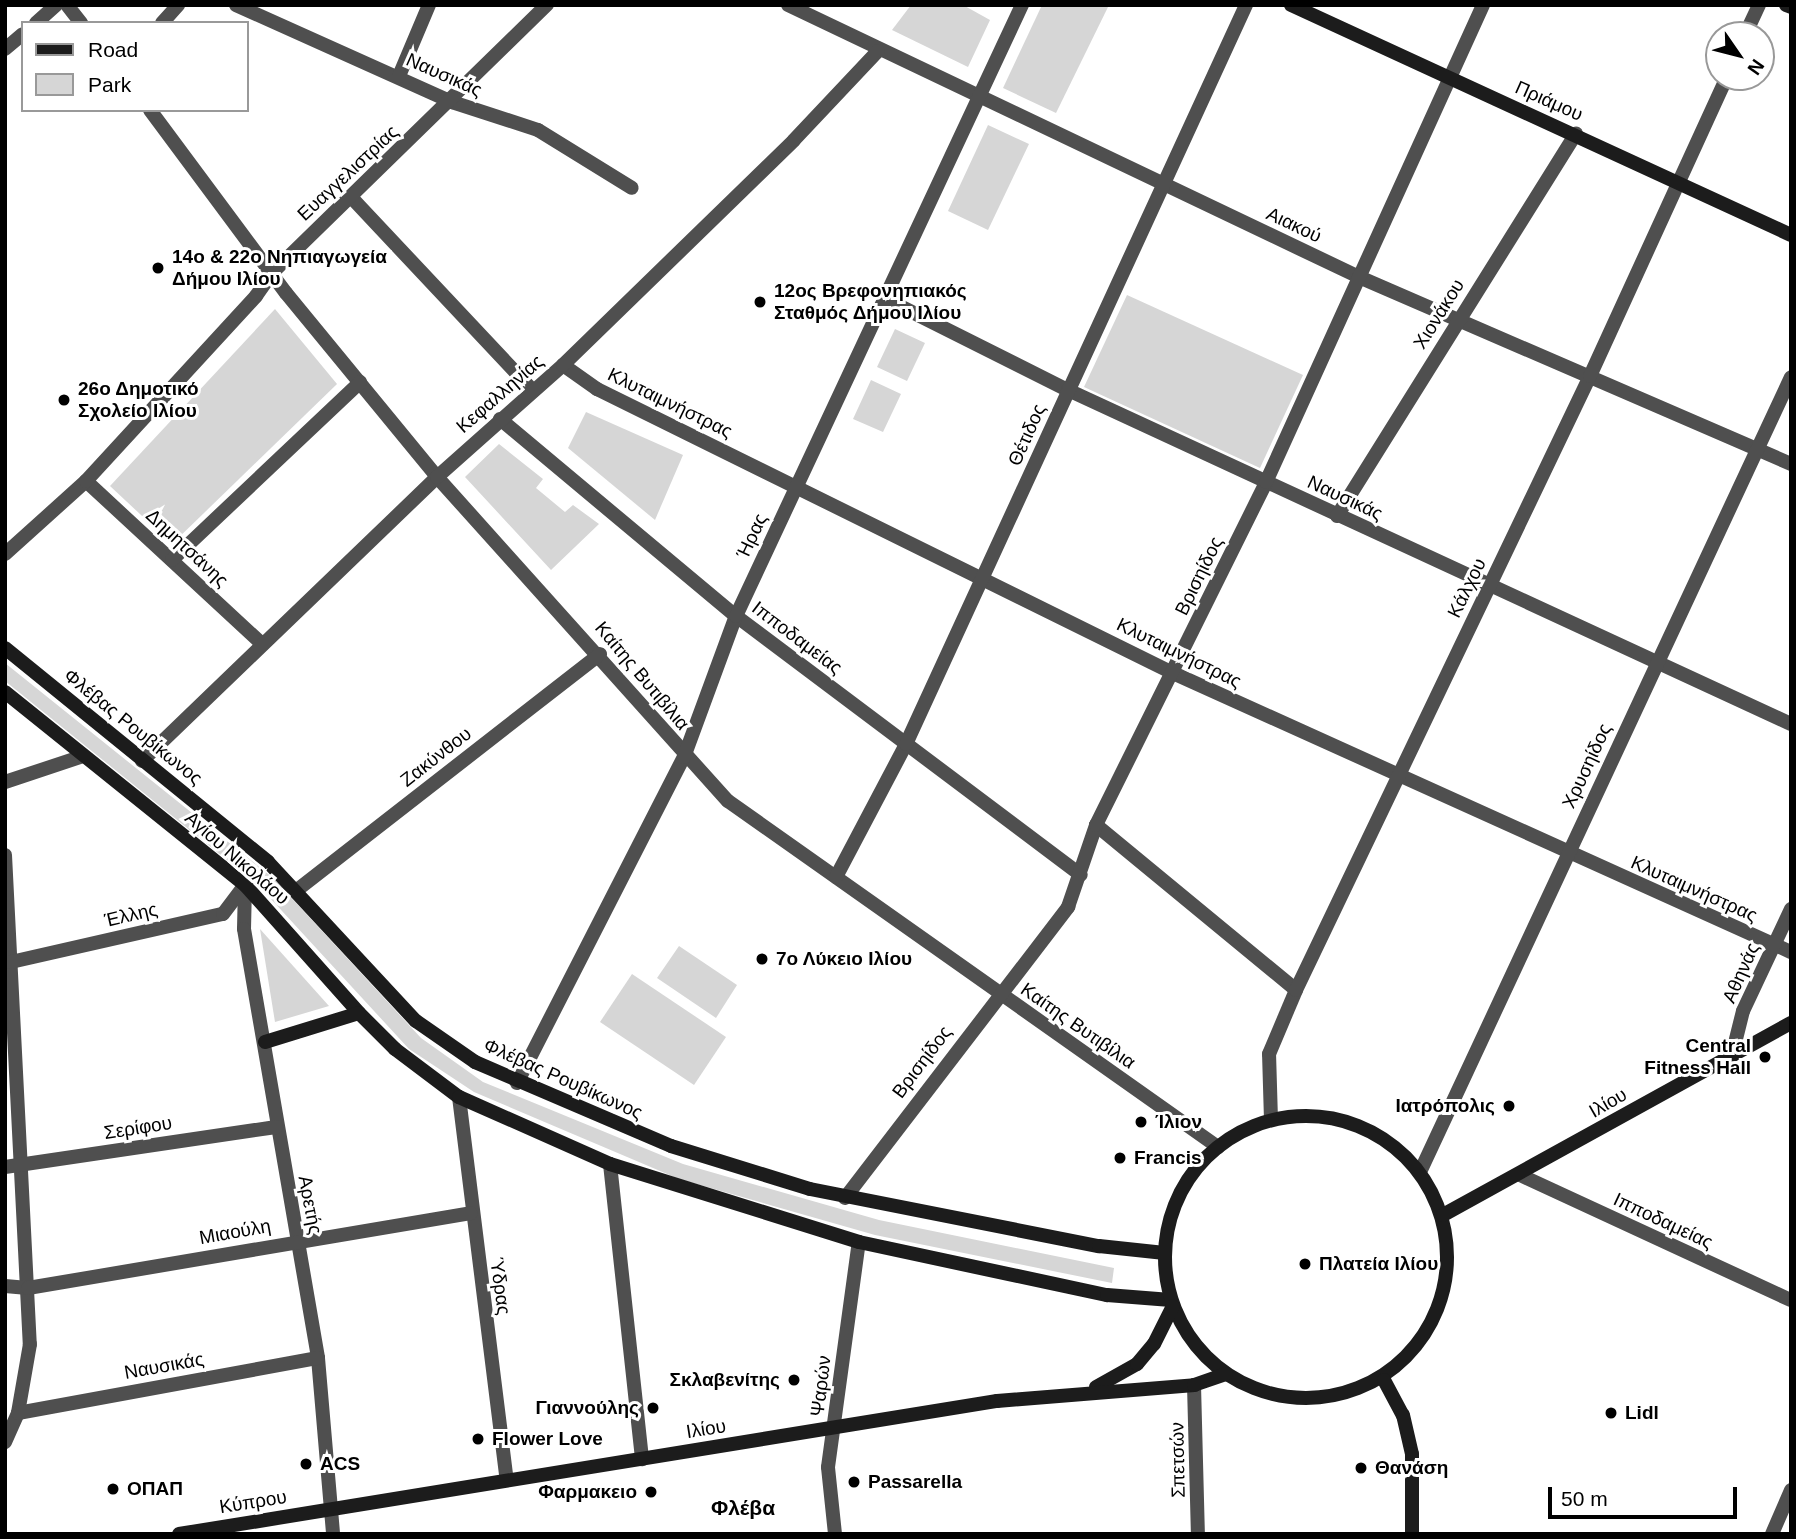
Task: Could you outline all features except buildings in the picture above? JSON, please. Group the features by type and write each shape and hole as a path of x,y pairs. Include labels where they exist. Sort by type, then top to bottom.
{"street":[{"path":"38,21 56,5"},
{"path":"67,5 79,21"},
{"path":"164,21 178,5"},
{"name":"Ναυσικάς","path":"236,5 452,102 538,130 632,188"},
{"path":"399,76 429,5"},
{"name":"Ευαγγελιστρίας","path":"5,554 86,481 256,296 272,273 452,102 547,5"},
{"name":"Αιακού","path":"788,5 878,51 1359,277 1791,464"},
{"name":"Ήρας","path":"517,1083 684,757 736,616 1023,5"},
{"name":"Θέτιδος","path":"836,877 906,744 1246,5"},
{"name":"Πριάμου","path":"1291,5 1791,235"},
{"name":"Βρισηίδος","path":"845,1198 998,993 1048,936 1068,907 1096,825 1266,482 1483,5"},
{"path":"1752,21 1759,5"},
{"path":"5,49 21,36"},
{"name":"Κεφαλληνίας","path":"142,761 261,643 437,477 563,365 794,140 878,51"},
{"name":"Κάλχου","path":"1271,1120 1269,1054 1296,990 1590,376 1721,91"},
{"name":"Καίτης Βυτιβίλια","path":"151,112 272,273 437,477 600,654 684,757 728,802 1218,1147"},
{"name":"Χιονάκου","path":"1337,516 1576,134"},
{"path":"351,197 533,391"},
{"name":"Ναυσικάς","path":"886,299 1068,390 1791,724"},
{"name":"Κλυταιμνήστρας","path":"563,365 597,390 1173,673 1396,777 1791,952"},
{"name":"Χρυσηίδος","path":"1420,1172 1791,377"},
{"path":"172,560 360,382"},
{"name":"Ιπποδαμείας","path":"500,419 736,616 1081,875"},
{"name":"Δημητσάνης","path":"86,481 261,643"},
{"name":"Φλέβας Ρουβίκωνος","path":"5,648 297,890 416,1021 475,1062 517,1083 671,1146 845,1198 1099,1246 1165,1253"},
{"name":"Ζακύνθου","path":"297,890 600,654"},
{"name":"Αγίου Νικολάου","path":"5,692 245,885 359,1013 395,1049 459,1097"},
{"path":"5,782 83,756"},
{"path":"1096,825 1296,990"},
{"path":"5,855 11,962 13,1167 28,1288 30,1344 18,1413 5,1442"},
{"name":"Έλλης","path":"11,962 223,914 245,885"},
{"name":"Αρετής","path":"245,885 244,929 265,1042 276,1127 318,1357 333,1509 333,1534"},
{"name":"Αθηνάς","path":"1732,1055 1744,1011 1791,909"},
{"path":"265,1042 359,1013"},
{"name":"Ιλίου","path":"1443,1215 1520,1175 1791,1023"},
{"path":"459,1097 610,1164 859,1242 1107,1295 1172,1303"},
{"name":"Ύδρας","path":"459,1097 471,1213 507,1480"},
{"path":"1308,1116 1340,1119 1371,1131 1398,1149 1420,1172 1443,1215 1448,1256 1437,1311 1424,1335 1384,1380 1333,1396 1305,1399 1277,1396 1226,1374 1192,1342 1172,1303 1165,1253 1180,1194 1218,1147 1271,1120 1308,1116"},
{"name":"Σερίφου","path":"13,1167 276,1127"},
{"path":"610,1164 642,1459"},
{"name":"Ιπποδαμείας","path":"1520,1175 1791,1300"},
{"name":"Μιαούλη","path":"5,1286 28,1288 297,1240 471,1213"},
{"name":"Ψαρών","path":"835,1534 828,1467 859,1242"},
{"name":"Ιλίου","path":"1085,1392 1137,1364 1154,1343 1172,1303"},
{"name":"Ναυσικάς","path":"18,1413 318,1357"},
{"name":"Ιλίου","path":"333,1509 835,1430 998,1401 1194,1385 1226,1374"},
{"path":"1384,1380 1403,1415 1412,1454 1412,1534"},
{"name":"Σπετσών","path":"1194,1385 1198,1534"},
{"path":"1772,1534 1791,1490"},
{"name":"Κύπρου","path":"179,1534 333,1509"}],"green space":[{"path":"911,5 963,5 990,20 968,67 892,30"},
{"path":"1042,5 1109,5 1056,113 1003,88"},
{"path":"988,125 1029,144 988,230 948,211"},
{"path":"1127,295 1303,375 1260,468 1084,387"},
{"path":"275,309 337,384 172,544 110,486"},
{"path":"895,329 925,343 907,381 877,367"},
{"path":"871,380 901,394 883,432 853,419"},
{"path":"586,412 683,455 655,520 568,448"},
{"path":"499,444 543,479 536,488 565,512 573,505 599,524 551,570 465,477"},
{"path":"5,663 273,878 421,1038 483,1082 683,1164 879,1220 1114,1268 1112,1283 875,1235 679,1179 474,1092 409,1049 259,886 5,681"},
{"path":"260,929 329,1006 275,1022"},
{"path":"679,946 737,985 716,1018 657,978"},
{"path":"632,974 726,1037 694,1085 600,1022"}],"place":[{"name":"14ο & 22ο Νηπιαγωγεία Δήμου Ιλίου","path":"158,268"},
{"name":"12ος Βρεφονηπιακός Σταθμός Δήμου Ιλίου","path":"760,302"},
{"name":"26ο Δημοτικό Σχολείο Ιλίου","path":"64,400"},
{"name":"7ο Λύκειο Ιλίου","path":"762,959"},
{"name":"Central Fitness Hall","path":"1765,1057"},
{"name":"Ιατρόπολις","path":"1509,1106"},
{"name":"Ίλιον","path":"1141,1122"},
{"name":"Francis","path":"1120,1158"},
{"name":"Πλατεία Ιλίου","path":"1305,1264"},
{"name":"Σκλαβενίτης","path":"794,1380"},
{"name":"Γιαννούλης","path":"653,1408"},
{"name":"Lidl","path":"1611,1413"},
{"name":"Flower Love","path":"478,1439"},
{"name":"ACS","path":"306,1464"},
{"name":"Θανάση","path":"1361,1468"},
{"name":"Passarella","path":"854,1482"},
{"name":"ΟΠΑΠ","path":"113,1489"},
{"name":"Φαρμακειο","path":"651,1492"}],"district":[{"name":"Φλέβα","path":"743,1508"}]}
